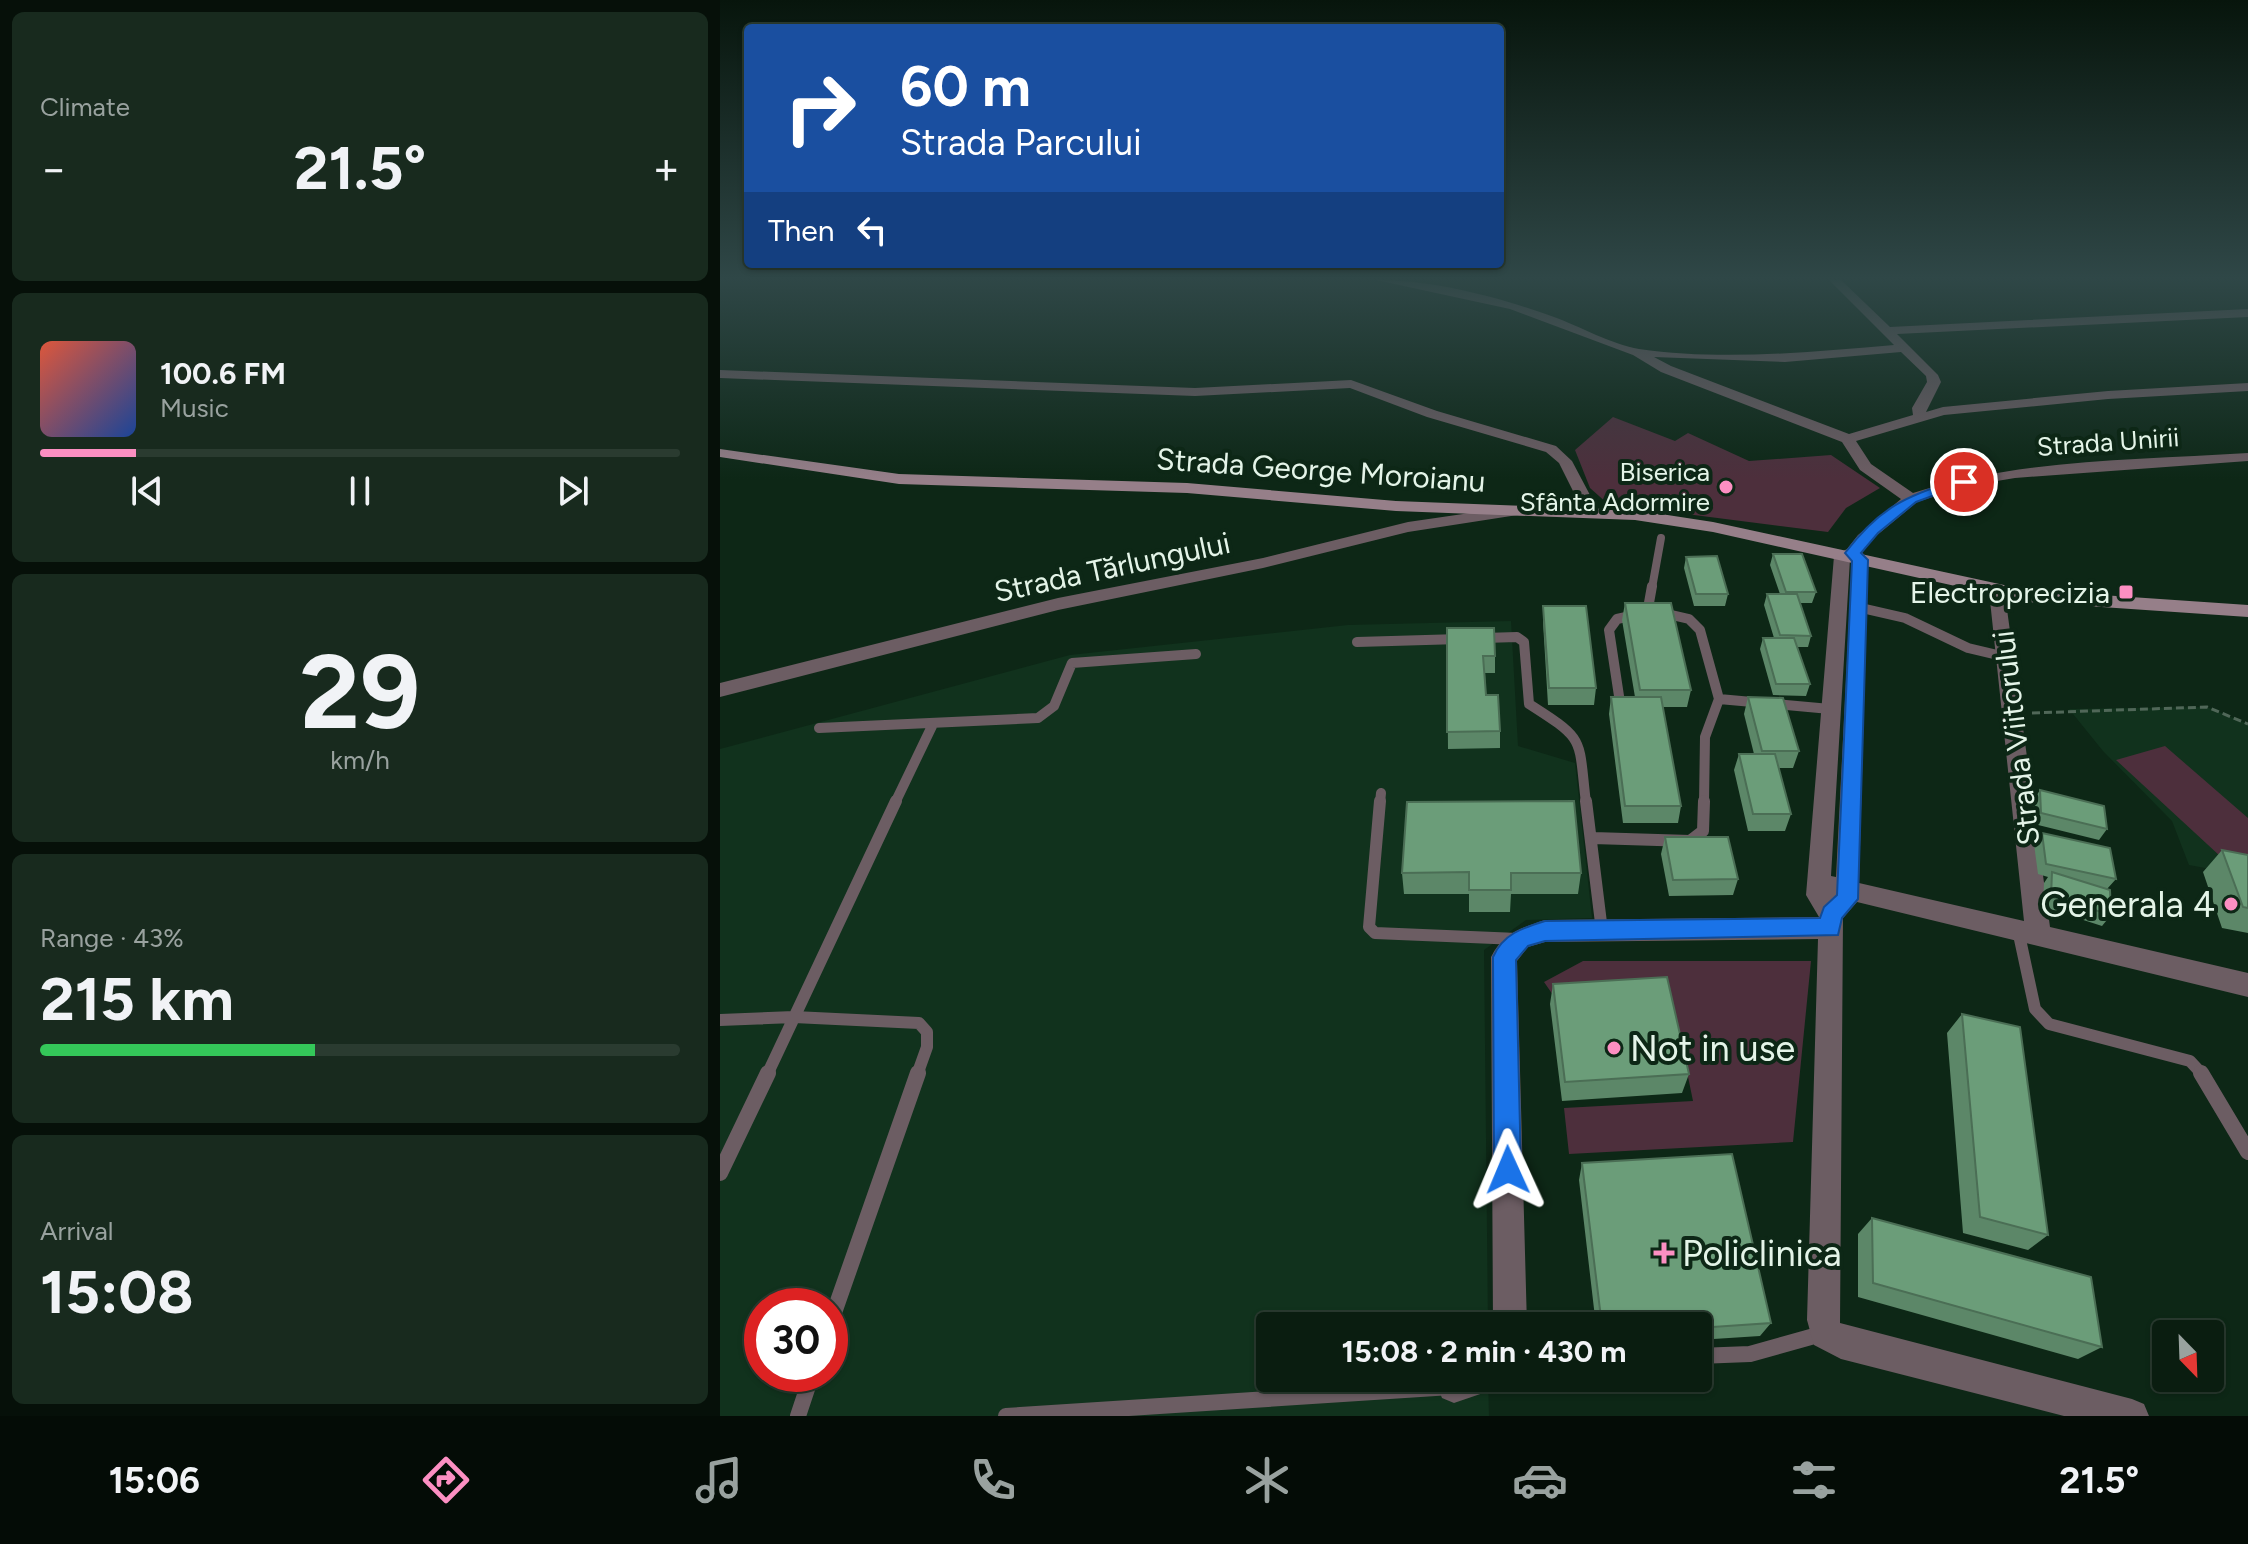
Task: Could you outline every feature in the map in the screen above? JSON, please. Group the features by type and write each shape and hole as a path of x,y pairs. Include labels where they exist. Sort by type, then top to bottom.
{"main road":[{"name":"Strada George Moroianu","path":"720,453 899,479 1187,488 1396,506 1591,512 1686,522 1998,591 2064,600 2248,611"}],"street":[{"path":"1621,346 1680,374 1848,439 1920,415 2108,395 2248,387"},
{"path":"1637,352 1785,358 1904,348 1934,378 1919,408 1920,415"},
{"path":"720,374 1207,392 1351,384 1432,414 1551,449 1565,461 1591,512"},
{"path":"1848,439 1855,458 1862,465 1911,499"},
{"name":"Strada Unirii","path":"1852,558 1873,530 1911,499 1964,482 2015,473 2248,457"},
{"name":"Strada Tărlungului","path":"720,690 1058,604 1263,563 1420,524 1518,511"},
{"path":"1831,921 1847,899 1848,890 1857,607 1852,558"},
{"path":"1852,558 1830,709 1818,895 1831,921 1823,1320 1826,1333 1841,1342 2132,1416"},
{"name":"Strada Viitorului","path":"1998,591 2013,717 2028,930"},
{"path":"1819,883 2028,930 2248,985"},
{"path":"1510,1312 1504,957 1520,939 1545,931 1831,921"}],"lane":[{"path":"1647,614 1661,538"},
{"path":"1857,607 1905,618 1968,648 2006,657"},
{"path":"1593,838 1690,841 1703,831 1705,737 1719,699 1696,624 1679,615 1647,614 1626,616 1611,622 1610,643 1619,696"},
{"path":"1357,642 1517,637 1524,642 1529,704 1571,731 1578,740 1593,838 1602,931"},
{"path":"819,728 1038,718 1054,706 1068,666 1079,660 1196,654"},
{"path":"1719,699 1830,709"},
{"path":"720,1173 933,724"},
{"path":"1381,793 1369,927 1375,933 1520,939"},
{"path":"2028,930 2035,1009 2040,1017 2049,1024 2190,1061 2201,1072 2248,1152"},
{"path":"720,1020 794,1017 919,1023 927,1032 927,1047 843,1288"},
{"path":"1712,1355 1750,1354 1826,1333"},
{"path":"798,1416 806,1392"},
{"path":"1006,1416 1331,1392"}],"path":[{"path":"2013,717 2069,709 2207,707 2248,724"}],"shaded area":[{"path":"1613,417 1675,441 1688,433 1749,461 1831,455 1880,488 1846,508 1828,532 1608,504 1590,488 1575,450"},
{"path":"1511,621 1518,746 1575,763 1592,918 1526,920 1484,950 1488,1312 1256,1312 1256,1392 1488,1392 1489,1416 720,1416 720,749 1070,655 1348,625"},
{"path":"2207,707 2248,724 2248,876 2189,865 2172,821 2103,751 2069,709"},
{"path":"2165,746 2248,818 2248,863 2233,868 2116,760"},
{"path":"1583,961 1811,961 1793,1142 1569,1154 1564,1108 1693,1101 1670,989 1553,995 1544,982"}],"building":[{"path":"1773,554 1802,554 1816,592 1786,592"},
{"path":"1717,556 1728,594 1696,594 1686,557"},
{"path":"1767,594 1797,594 1811,636 1780,635"},
{"path":"1625,603 1671,603 1691,690 1640,690"},
{"path":"1543,606 1586,606 1596,688 1549,688"},
{"path":"1447,628 1494,628 1495,656 1483,656 1486,695 1498,695 1500,731 1447,732"},
{"path":"1763,638 1794,638 1810,684 1776,684"},
{"path":"1611,697 1661,697 1681,806 1625,806"},
{"path":"1748,697 1783,698 1799,751 1762,751"},
{"path":"1739,754 1775,754 1791,814 1753,814"},
{"path":"2040,790 2104,806 2107,829 2041,813"},
{"path":"1574,801 1581,873 1511,873 1511,890 1469,890 1469,872 1402,873 1407,802"},
{"path":"2042,833 2110,848 2116,879 2046,864"},
{"path":"1665,837 1728,837 1738,879 1673,880"},
{"path":"2222,850 2248,855 2248,908 2243,907"},
{"path":"2052,872 2110,890 2111,915 2051,897"},
{"name":"Not in use","path":"1667,977 1689,1074 1565,1082 1553,984"},
{"path":"1962,1014 2020,1027 2048,1235 1980,1217"},
{"name":"Policlinica","path":"1732,1154 1771,1323 1712,1327 1712,1312 1600,1312 1582,1163"},
{"path":"1872,1218 2091,1277 2102,1347 1873,1283"}],"place":[{"name":"Biserica Sfânta Adormire","path":"1726,487"},
{"name":"Electroprecizia","path":"2126,592"},
{"name":"Generala 4","path":"2231,904"},
{"name":"Not in use","path":"1614,1048"},
{"name":"Policlinica","path":"1664,1253"}],"route":[{"path":"1508,1170 1504,957 1520,939 1545,931 1830,928 1831,914 1847,899 1860,560 1853,553 1864,538 1911,499 1964,482"}]}
